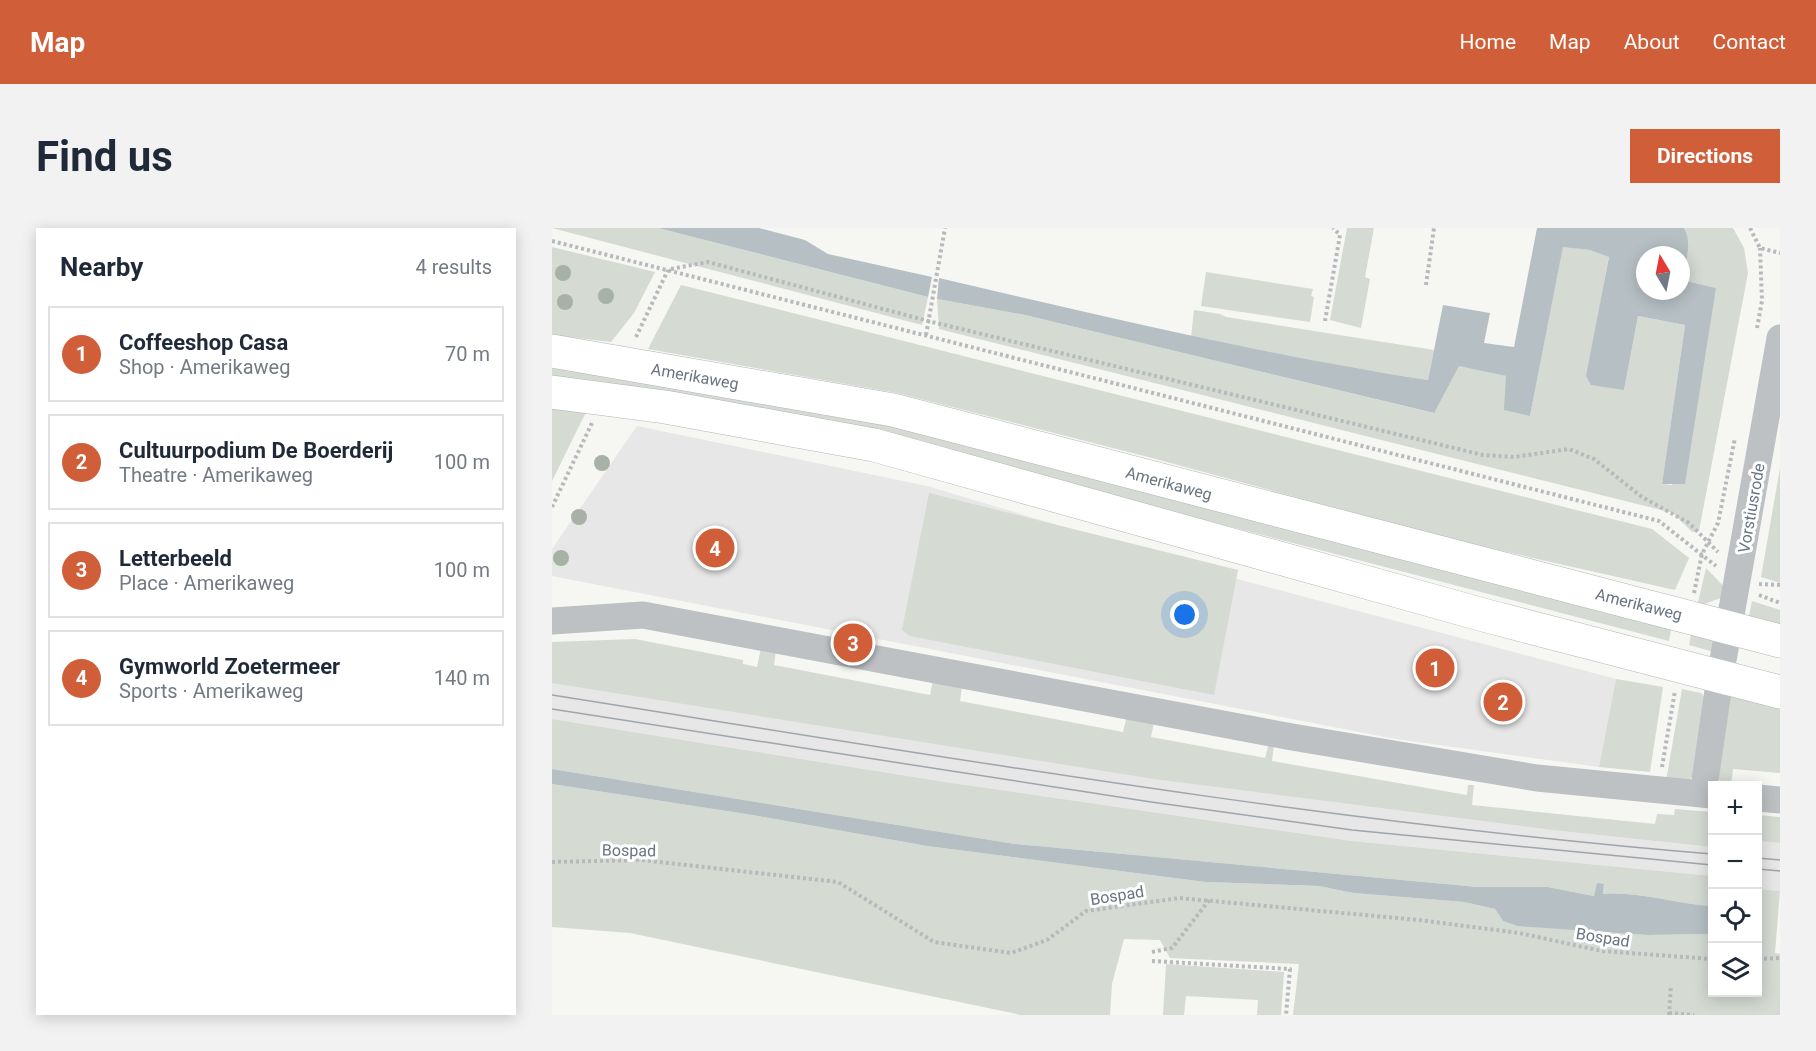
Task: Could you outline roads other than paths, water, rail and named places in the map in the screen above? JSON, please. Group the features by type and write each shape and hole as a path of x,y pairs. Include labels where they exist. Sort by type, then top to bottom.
{"main road":[{"name":"Amerikaweg","path":"552,351 893,410 1473,563 1780,641"},
{"path":"552,392 562,391 665,406 874,444 1498,619 1720,677 1778,689"}],"street":[{"name":"Vorstiusrode","path":"1720,677 1740,570 1768,337"},
{"path":"552,621 643,615 1233,727 1537,778 1708,794"},
{"path":"1709,781 1720,677"},
{"path":"1762,798 1780,800"}],"tram line":[{"path":"552,695 986,764 1276,806 1566,840 1708,854"},
{"path":"552,709 1151,802 1352,830 1708,865"},
{"path":"1762,858 1780,860"},
{"path":"1762,869 1780,871"}],"place":[{"name":"Gymworld Zoetermeer","path":"715,548"},
{"name":"Letterbeeld","path":"853,643"},
{"name":"Coffeeshop Casa","path":"1435,668"},
{"name":"Cultuurpodium De Boerderij","path":"1503,702"}]}
